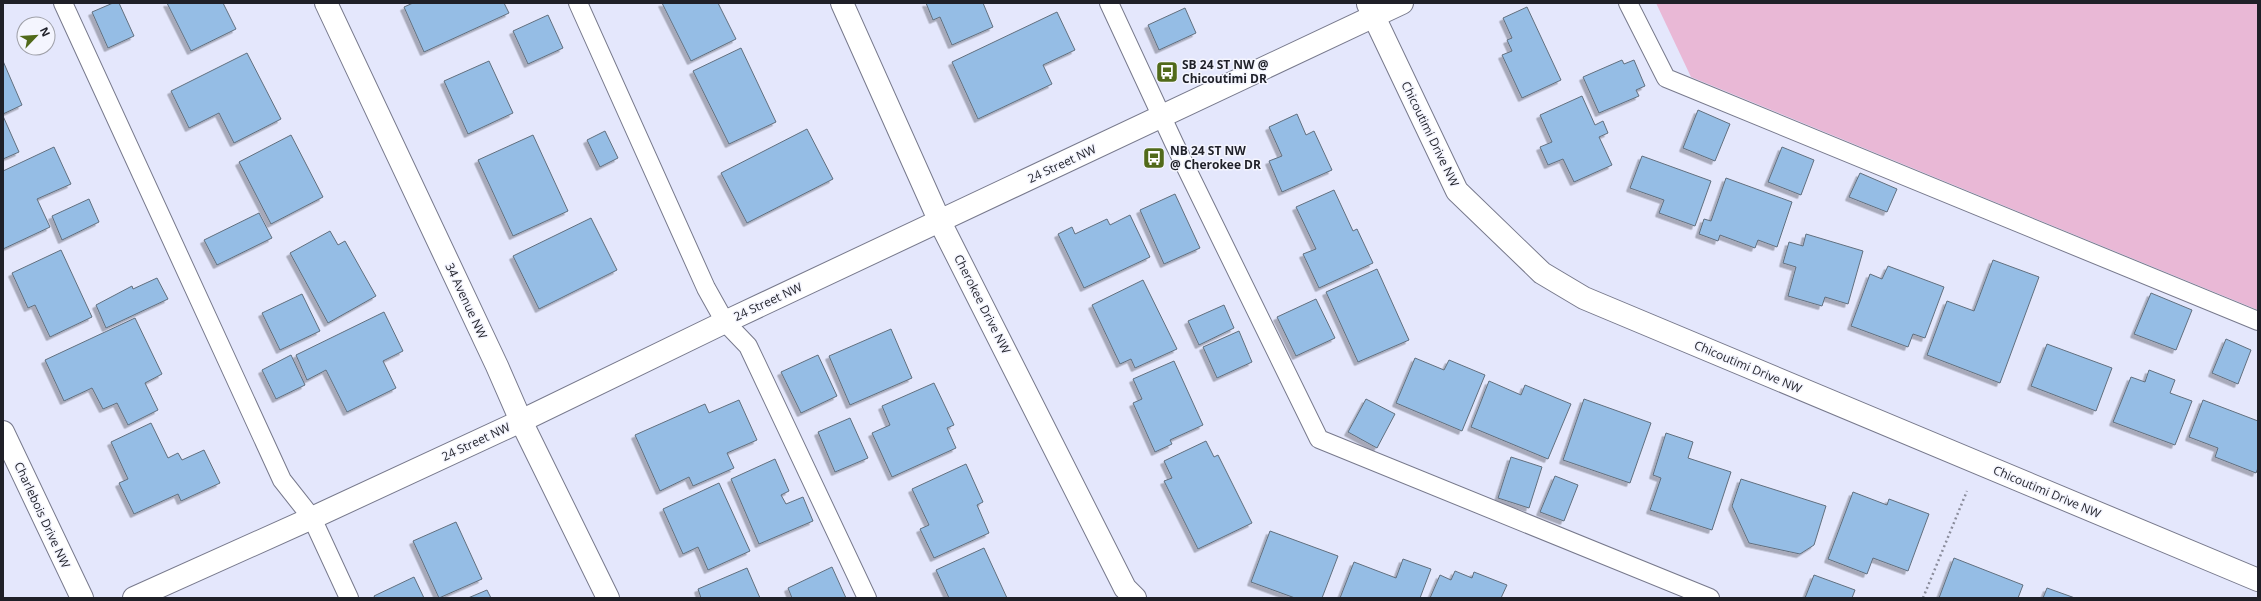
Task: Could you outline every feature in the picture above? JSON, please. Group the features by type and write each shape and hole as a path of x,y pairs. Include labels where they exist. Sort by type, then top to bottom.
{"street":[{"name":"34 Avenue NW","path":"326,3 494,359 520,421 608,598"},
{"name":"Cherokee Drive NW","path":"842,3 940,222 1125,588 1135,598"},
{"name":"24 Street NW","path":"134,598 312,518 520,421 725,322 1161,117 1371,10 1402,3"},
{"name":"Chicoutimi Drive NW","path":"1371,10 1457,191 1542,273 1584,298 2258,580"},
{"name":"Charlebois Drive NW","path":"3,432 82,598"}],"lane":[{"path":"63,3 282,480 312,518 349,598"},
{"path":"578,3 706,288 725,322 748,346 867,598"},
{"path":"1109,3 1161,117 1319,439 1710,598"},
{"path":"1628,3 1666,78 2258,321"}],"path":[{"path":"1923,598 1968,488"}],"shaded area":[{"path":"1656,3 2258,3 2258,310 1691,77"}],"building":[{"path":"113,3 119,3 134,36 108,48 92,12"},
{"path":"167,3 223,3 236,29 191,51"},
{"path":"413,3 504,3 509,13 424,52 404,7"},
{"path":"662,3 718,3 736,39 691,61"},
{"path":"926,3 983,3 993,27 952,45 940,17 933,20"},
{"path":"1527,7 1561,80 1522,98 1502,55 1512,51 1507,40 1512,38 1503,18"},
{"path":"1185,8 1196,33 1159,50 1148,25"},
{"path":"1057,12 1075,50 1043,65 1052,84 978,119 952,62"},
{"path":"548,15 563,48 528,64 513,31"},
{"path":"741,48 776,122 729,144 693,71"},
{"path":"247,53 281,119 234,143 219,113 189,128 171,91"},
{"path":"1622,60 1624,64 1634,60 1645,86 1636,90 1639,96 1599,113 1583,77"},
{"path":"3,61 22,105 3,114"},
{"path":"489,61 513,113 468,134 444,81"},
{"path":"1582,96 1595,125 1603,121 1608,133 1599,137 1612,165 1574,182 1563,159 1548,165 1540,147 1552,142 1540,115"},
{"path":"1698,110 1730,124 1715,161 1683,148"},
{"path":"1297,114 1306,135 1314,131 1332,170 1282,192 1269,161 1282,156 1269,127"},
{"path":"3,116 19,152 3,159"},
{"path":"807,129 833,179 747,223 721,173"},
{"path":"605,131 618,158 600,167 587,140"},
{"path":"291,135 323,197 271,224 239,162"},
{"path":"533,135 568,211 513,236 478,160"},
{"path":"54,147 71,184 37,199 50,227 3,249 3,171"},
{"path":"1782,147 1814,160 1801,195 1768,182"},
{"path":"1642,156 1711,181 1695,226 1659,213 1664,200 1630,188"},
{"path":"1860,173 1897,189 1887,212 1849,197"},
{"path":"1726,178 1792,202 1777,247 1758,240 1755,248 1720,235 1718,241 1699,234 1704,219 1711,221"},
{"path":"1334,190 1353,231 1357,229 1373,263 1319,288 1303,254 1316,249 1296,207"},
{"path":"1175,194 1200,248 1164,264 1140,210"},
{"path":"89,199 99,222 62,240 52,216"},
{"path":"259,213 272,238 217,265 204,240"},
{"path":"1130,215 1150,257 1084,288 1058,234 1072,227 1075,234 1107,219 1110,225"},
{"path":"591,218 617,270 539,309 513,256"},
{"path":"330,231 338,245 345,241 376,296 328,323 290,253"},
{"path":"1806,234 1863,251 1848,304 1825,297 1822,306 1788,296 1796,267 1783,263 1789,242 1803,246"},
{"path":"61,250 92,317 50,337 35,305 28,308 12,273"},
{"path":"1993,260 2039,277 2000,383 1927,355 1947,301 1974,311"},
{"path":"1888,266 1944,287 1925,338 1913,334 1908,347 1851,326 1870,274 1882,279"},
{"path":"1377,269 1409,340 1358,362 1326,292"},
{"path":"157,278 168,299 106,328 96,305 132,286 133,289"},
{"path":"1143,280 1177,349 1135,368 1131,359 1120,364 1092,305"},
{"path":"2151,293 2192,310 2176,350 2134,334"},
{"path":"302,294 320,331 280,350 262,313"},
{"path":"1316,299 1335,338 1296,356 1277,317"},
{"path":"1224,305 1234,328 1199,345 1188,321"},
{"path":"384,312 403,351 383,361 396,388 347,412 326,370 307,380 296,355"},
{"path":"135,318 162,374 145,383 158,410 128,425 117,403 103,409 92,388 64,401 45,360"},
{"path":"891,329 912,378 850,405 829,356"},
{"path":"1239,331 1252,362 1217,378 1203,347"},
{"path":"2226,339 2251,350 2238,384 2212,373"},
{"path":"2047,344 2112,368 2096,411 2031,386"},
{"path":"291,355 305,385 276,399 262,370"},
{"path":"818,355 837,396 801,413 781,372"},
{"path":"1415,358 1444,370 1449,360 1485,375 1462,431 1396,403"},
{"path":"1174,361 1203,425 1170,440 1172,444 1155,452 1133,403 1142,399 1133,379"},
{"path":"2149,370 2175,380 2170,393 2192,401 2175,445 2113,422 2131,377 2145,382"},
{"path":"1489,381 1521,395 1525,385 1571,404 1548,459 1471,427"},
{"path":"934,383 954,425 947,428 956,448 892,477 872,433 890,425 882,406"},
{"path":"1366,399 1395,414 1377,448 1348,432"},
{"path":"1584,399 1651,423 1630,483 1563,460"},
{"path":"739,400 757,440 727,453 734,468 693,486 689,477 660,491 635,435 705,404 709,413"},
{"path":"2203,400 2258,421 2258,468 2256,473 2215,457 2218,448 2189,437"},
{"path":"850,418 868,458 835,472 818,432"},
{"path":"151,423 168,458 178,453 182,460 204,450 220,483 181,501 178,494 134,514 119,483 128,479 111,442"},
{"path":"1666,433 1693,442 1688,458 1731,472 1712,530 1650,510 1661,478 1653,475"},
{"path":"1206,441 1214,457 1218,455 1252,523 1198,549 1164,481 1172,478 1164,461"},
{"path":"1511,457 1542,467 1529,508 1498,498"},
{"path":"775,459 789,491 781,495 786,504 803,497 813,521 759,544 731,479"},
{"path":"966,464 983,502 977,505 989,533 934,558 920,529 929,525 912,489"},
{"path":"1555,476 1578,485 1564,521 1540,512"},
{"path":"1741,479 1826,506 1814,545 1800,554 1749,543 1732,506"},
{"path":"719,483 750,551 708,570 698,547 683,554 663,509"},
{"path":"1853,492 1887,505 1889,499 1929,514 1908,571 1873,558 1867,574 1828,559"},
{"path":"456,522 482,579 439,598 413,541"},
{"path":"1270,531 1338,556 1322,598 1295,598 1251,582"},
{"path":"984,548 1007,598 949,598 936,570"},
{"path":"1954,558 2023,585 2018,598 1939,598"},
{"path":"1403,559 1431,569 1420,598 1340,598 1354,562 1396,578"},
{"path":"832,567 846,598 792,598 788,588"},
{"path":"747,568 760,598 701,598 698,589"},
{"path":"1455,571 1472,578 1474,572 1507,585 1501,598 1430,598 1440,575 1451,580"},
{"path":"1814,575 1855,590 1852,598 1805,598"},
{"path":"414,577 424,598 375,598 374,596"},
{"path":"2047,588 2075,598 2043,598"},
{"path":"487,590 491,598 468,598"}],"place":[{"name":"SB 24 ST NW @ Chicoutimi DR","path":"1167,72"},
{"name":"NB 24 ST NW @ Cherokee DR","path":"1154,158"}]}
